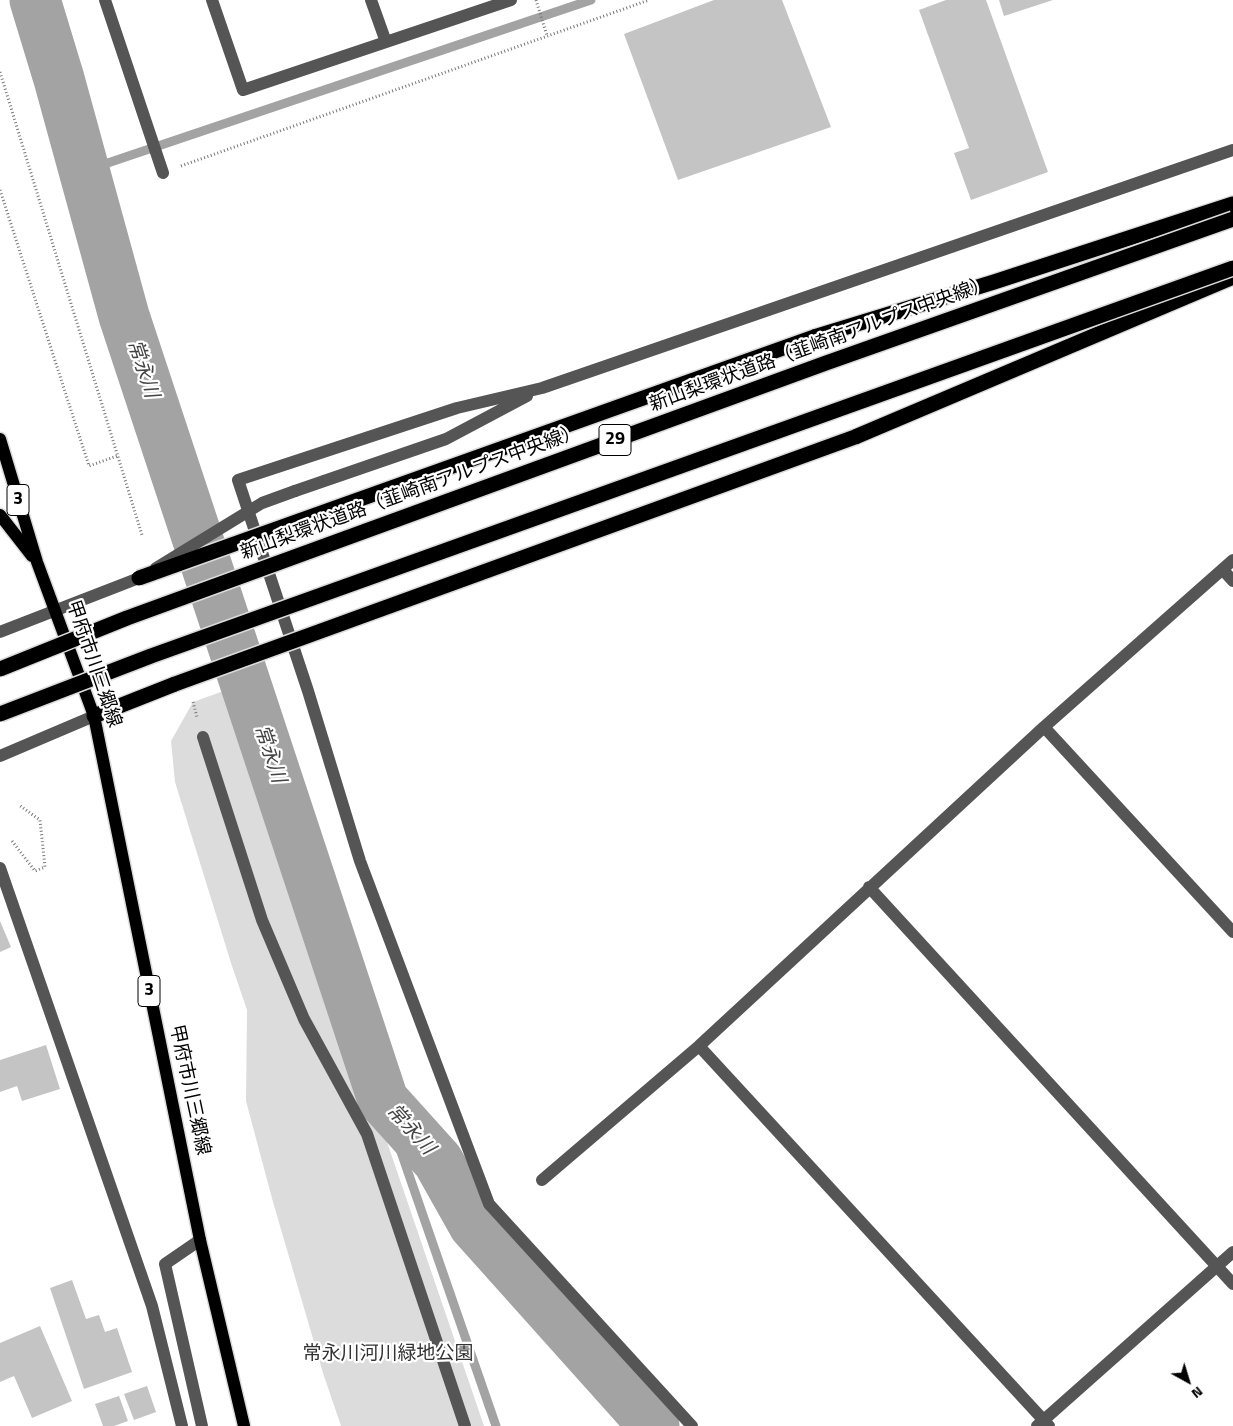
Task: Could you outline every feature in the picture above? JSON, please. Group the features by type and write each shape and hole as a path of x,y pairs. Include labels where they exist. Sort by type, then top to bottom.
{"highway":[{"path":"139,578 814,336 994,282 1233,204"},
{"name":"新山梨環状道路（韮崎南アルプス中央線）","path":"0,669 155,608 826,363 1233,219"},
{"name":"29","path":"0,714 188,642 1233,268"},
{"path":"94,716 175,684 855,437 1233,277"}],"main road":[{"name":"甲府市川三郷線","path":"0,439 37,562 94,716 200,1240 242,1423"},
{"name":"甲府市川三郷線","path":"0,515 37,562"}],"street":[{"path":"106,0 163,173"},
{"path":"212,0 243,90 511,0"},
{"path":"371,0 386,42"},
{"path":"692,1426 489,1204 360,861 308,691 238,480 457,408 542,388 1233,150"},
{"path":"0,632 139,578 262,504 446,439 542,388"},
{"path":"542,1180 699,1046 1044,727 1233,560"},
{"path":"1223,570 1233,581"},
{"path":"0,756 94,716"},
{"path":"1044,727 1233,932"},
{"path":"203,737 262,920 304,1018 367,1134 465,1426"},
{"path":"0,868 152,1306 182,1426"},
{"path":"869,888 1233,1284"},
{"path":"699,1046 1043,1424 1233,1252"},
{"path":"200,1240 165,1264 202,1426"}],"path":[{"path":"536,0 547,36"},
{"path":"163,173 649,0"},
{"path":"0,72 142,536"},
{"path":"0,190 89,466 117,456"},
{"path":"12,841 35,870 45,867 40,820 19,805"}],"green space":[{"name":"常永川河川緑地公園","path":"232,688 484,1426 341,1426 323,1373 273,1202 246,1101 247,1010 175,782 171,741 193,702"}],"building":[{"path":"714,0 782,0 831,127 678,180 624,34"},
{"path":"946,0 986,0 1048,172 971,200 954,153 969,148 919,10"},
{"path":"999,0 1053,0 1004,16"},
{"path":"0,921 11,947 0,952"},
{"path":"46,1045 60,1089 22,1101 17,1086 0,1092 0,1060"},
{"path":"72,1280 86,1319 99,1315 105,1332 117,1328 132,1372 84,1389 50,1288"},
{"path":"40,1326 72,1401 32,1418 14,1376 0,1382 0,1343"},
{"path":"147,1386 156,1412 134,1420 124,1394"},
{"path":"119,1396 128,1421 114,1426 103,1426 95,1404"}],"waterway":[{"name":"常永川","path":"35,0 59,79 124,316 383,1100 438,1161 474,1225 654,1426"},
{"path":"84,171 591,0"},
{"path":"383,1100 496,1426"}]}
